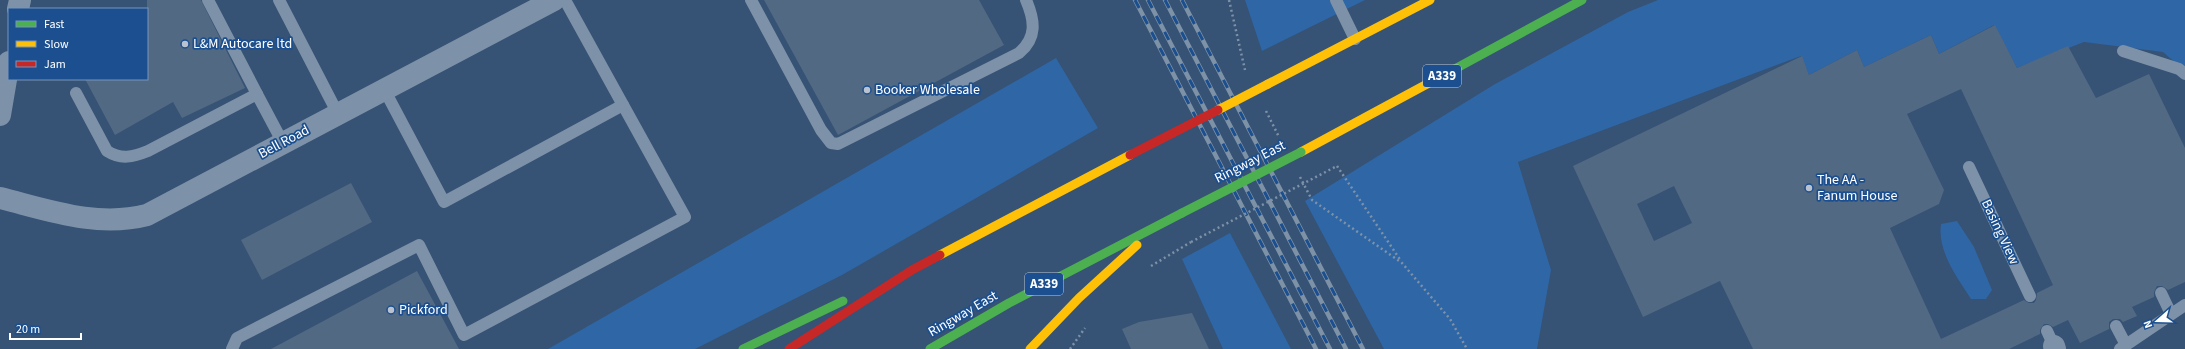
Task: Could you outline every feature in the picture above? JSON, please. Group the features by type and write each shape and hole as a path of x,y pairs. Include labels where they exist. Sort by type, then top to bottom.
{"highway":[{"path":"743,349 784,328 912,270 1130,154 1430,0"},
{"name":"Ringway East","path":"930,349 1022,296 1301,152 1582,0"},
{"path":"1030,349 1105,274 1160,225"},
{"path":"789,349 912,270"}],"street":[{"name":"Bell Road","path":"0,198 97,220 122,220 136,218 160,208 554,0"},
{"path":"0,115 8,68"}],"lane":[{"path":"208,0 283,143"},
{"path":"279,0 338,114"},
{"path":"232,349 237,338 419,245 464,335 685,217 565,0"},
{"path":"751,0 821,130 831,143 838,144 1019,53 1027,46 1033,36 1033,23 1026,0"},
{"path":"1336,0 1355,39"},
{"path":"2123,51 2179,69 2185,74"},
{"path":"384,89 444,202 623,105"},
{"path":"76,93 107,151 115,156 124,157 135,156 148,151 257,94"},
{"name":"Basing View","path":"1969,167 2030,296"},
{"path":"2161,293 2171,314"},
{"path":"2116,326 2123,347 2185,305"}],"path":[{"path":"1229,0 1243,67 1247,74"},
{"path":"1265,109 1283,144"},
{"path":"1144,270 1191,242 1337,166 1402,263 1450,319 1467,349"},
{"path":"1297,172 1312,200 1402,263"},
{"path":"1070,349 1090,323"}],"shaded area":[{"path":"1245,0 1365,0 1262,51"},
{"path":"1658,0 2185,0 2185,71 2163,52 2084,42 2017,68 1994,25 1939,54 1931,35 1864,67 1857,50 1809,75 1801,56 1518,162 1551,270 1537,349 1384,349 1305,201 1495,84 1628,12"},
{"path":"1056,58 1098,128 842,275 695,349 548,349"},
{"path":"1957,221 1974,247 1992,290 1986,299 1971,299 1954,273 1945,254 1942,244 1941,224"},
{"path":"1230,233 1291,349 1223,349 1182,259"}],"building":[{"name":"L&M Autocare ltd","path":"147,0 201,0 245,88 182,118 173,102 115,135 86,80 148,80"},
{"name":"Booker Wholesale","path":"764,0 979,0 1004,45 838,135"},
{"name":"The AA - Fanum House","path":"1995,25 2017,68 2068,46 2096,98 2149,74 2185,148 2185,282 2168,290 2162,286 2157,286 2154,292 2154,297 2132,307 2137,316 2123,322 2120,319 2113,319 2109,322 2109,329 2080,343 2068,320 2053,327 2048,324 2044,324 2040,330 2040,334 2009,349 1753,349 1720,281 1643,317 1573,166 1802,56 1809,75 1857,50 1864,67 1931,35 1939,54","holes":["1961,89 2053,285 2037,293 2034,303 2029,303 2024,300 1941,339 1890,228 1939,204 1944,190 1907,114","1674,186 1692,223 1654,241 1637,204"]},
{"path":"351,183 372,222 262,280 241,240"},
{"name":"Pickford","path":"417,271 459,349 271,349"},
{"path":"1192,313 1209,349 1131,349 1122,329 1139,322"}],"railway":[{"path":"1135,0 1316,349"},
{"path":"1148,0 1330,349"},
{"path":"1165,0 1346,349"},
{"path":"1182,0 1363,349"}],"traffic: fast":[{"path":"1453,70 1582,0"},
{"path":"1182,213 1301,152"},
{"path":"930,349 1009,303 1182,213"},
{"path":"743,349 843,301"}],"traffic: slow":[{"path":"1268,84 1430,0"},
{"path":"1301,152 1453,70"},
{"path":"1218,110 1268,84"},
{"path":"940,255 1130,155"},
{"path":"1030,349 1079,298 1137,245"}],"traffic: jam":[{"path":"1130,155 1218,110"},
{"path":"789,349 912,270 940,255"}],"place":[{"name":"L&M Autocare ltd","path":"185,44"},
{"name":"Booker Wholesale","path":"867,90"},
{"name":"The AA - Fanum House","path":"1809,188"},
{"name":"Pickford","path":"391,310"}]}
